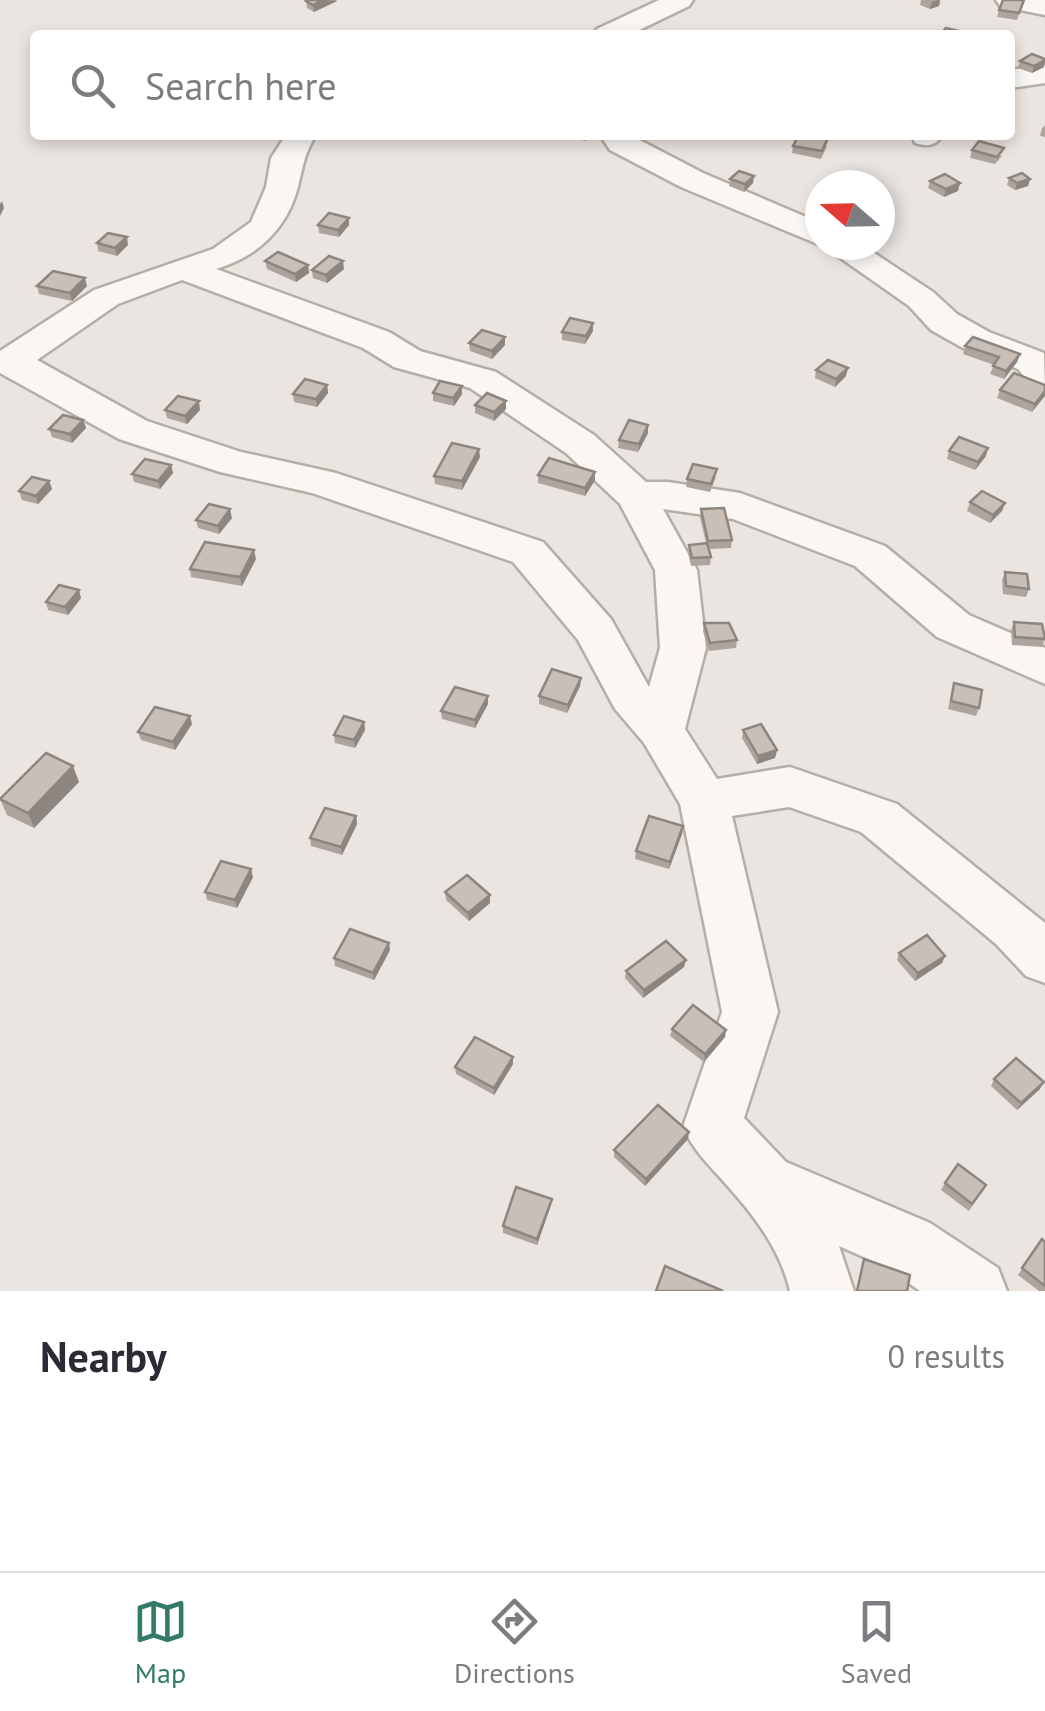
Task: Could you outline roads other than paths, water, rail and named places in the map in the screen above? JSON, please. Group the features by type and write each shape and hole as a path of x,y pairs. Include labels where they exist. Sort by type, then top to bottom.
{"street":[{"path":"617,30 680,0"},
{"path":"1009,0 1045,8"},
{"path":"1015,78 1045,74"},
{"path":"298,140 286,158 282,186 265,227 226,256 106,297 5,362 133,430 234,463 322,482 528,552 595,630 632,697 661,730 704,801 750,1012 712,1127 769,1185 819,1269 822,1291"},
{"path":"618,140 692,180 805,229"},
{"path":"862,260 921,299 944,322 976,340 1031,361 1045,378"},
{"path":"182,268 376,340 407,360 483,380 580,444 636,496 676,570 683,648 661,730"},
{"path":"636,496 668,496 740,507 870,556 953,626 1045,667"},
{"path":"704,801 790,787 879,818 1015,928 1045,959"},
{"path":"769,1185 908,1246 976,1291"}]}
